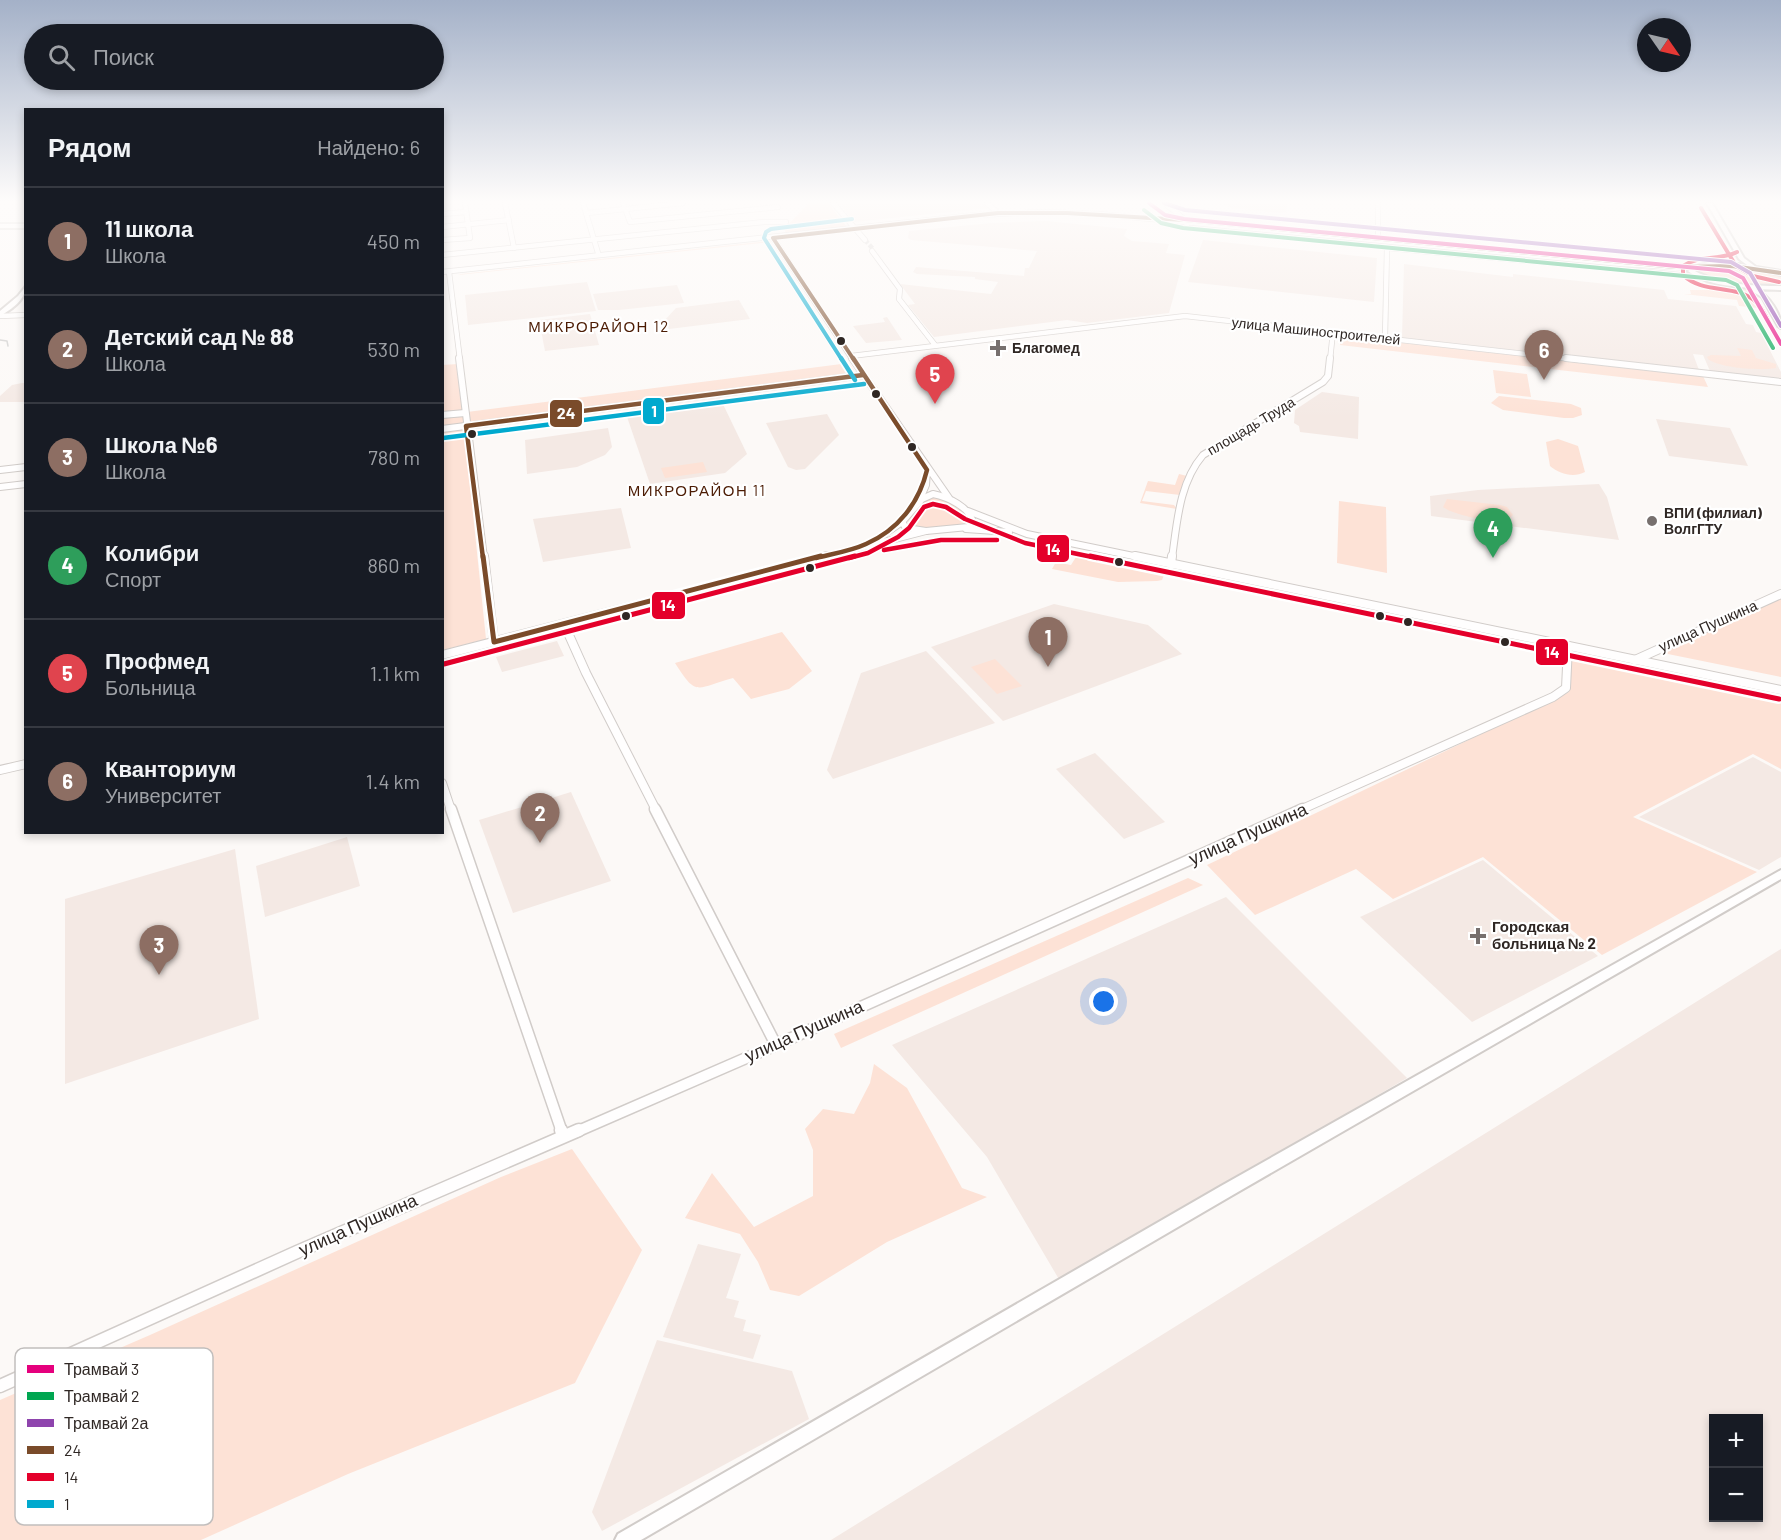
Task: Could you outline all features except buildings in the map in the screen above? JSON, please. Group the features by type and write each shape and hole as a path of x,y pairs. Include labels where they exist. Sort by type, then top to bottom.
{"main road":[{"path":"1706,275 1743,286 1764,296 1781,326"},
{"path":"1743,286 1773,289"},
{"path":"1764,296 1765,291 1781,288"},
{"path":"0,315 23,296"},
{"path":"624,1540 1166,1225 1781,874"}],"street":[{"path":"445,275 465,413 494,642"},
{"path":"798,275 927,470 949,498 968,511 1023,533"},
{"path":"890,275 900,289 899,299 935,345"},
{"path":"1385,338 1386,275"},
{"path":"0,315 24,315"},
{"name":"улица Машиностроителей","path":"851,356 1170,316 1781,382"},
{"name":"площадь Труда","path":"1171,564 1180,513 1193,464 1203,455 1323,382 1328,375 1333,332"},
{"path":"444,429 863,375"},
{"path":"444,415 465,413"},
{"path":"0,470 24,467"},
{"path":"865,545 902,522 920,499 926,485 927,470"},
{"path":"0,487 24,484"},
{"path":"920,499 932,495 949,498"},
{"path":"444,654 865,545 926,531 969,527 973,523 973,518 968,511"},
{"path":"902,522 906,528 926,531"},
{"path":"956,529 1023,533 1781,690"},
{"name":"улица Пушкина","path":"1635,660 1781,594"},
{"path":"564,624 586,673 776,1045"},
{"name":"улица Пушкина","path":"84,1348 308,1247 776,1045 1553,697 1566,687 1568,646"},
{"path":"0,770 24,764"},
{"path":"444,789 563,1136"},
{"name":"улица Пушкина","path":"0,1386 15,1379"}],"shaded area":[{"path":"934,275 1180,275 1169,313 1087,323 1067,320 934,337 908,305 915,304 900,284 991,294 998,282 975,279 975,277"},
{"path":"1191,275 1376,275 1374,302 1188,282"},
{"path":"1404,275 1513,277 1513,275 1521,275 1664,290 1668,299 1736,306 1746,324 1753,325 1756,332 1761,333 1781,372 1781,378 1710,371 1703,355 1693,354 1699,370 1402,338"},
{"path":"1704,275 1781,275 1781,286 1759,286"},
{"path":"1704,279 1745,288 1758,308 1739,306 1737,300 1684,294 1691,294 1690,290 1708,290"},
{"path":"587,282 596,311 468,325 465,295"},
{"path":"677,285 684,303 598,310 593,294"},
{"path":"739,300 750,319 669,329 665,320 676,308"},
{"path":"590,314 599,345 545,351 539,320"},
{"path":"887,317 902,340 866,343 853,326 885,322 883,318"},
{"path":"1341,335 1703,376 1708,387 1340,345"},
{"path":"1737,348 1752,350 1756,358 1776,364 1776,368 1731,367 1721,365 1707,357 1711,355 1741,356"},
{"path":"849,363 854,370 853,374 473,423 470,422 467,412"},
{"path":"458,364 465,422 444,428 444,365"},
{"path":"1493,370 1527,374 1531,397 1496,393"},
{"path":"24,383 24,402 0,402 0,396 12,385"},
{"path":"1322,392 1359,397 1358,439 1300,432 1299,426 1294,423 1295,410"},
{"path":"1499,396 1571,404 1581,408 1582,415 1564,418 1503,410 1491,403"},
{"path":"720,398 747,454 725,473 650,484 625,411"},
{"path":"827,414 839,435 805,469 796,470 788,467 766,423"},
{"path":"1656,419 1730,428 1748,466 1669,456"},
{"path":"464,427 486,639 444,650 444,430"},
{"path":"608,428 612,447 605,455 577,467 527,474 525,440"},
{"path":"1558,439 1578,446 1585,472 1576,475 1567,474 1550,466 1546,442"},
{"path":"703,462 707,472 665,478 661,468"},
{"path":"1179,474 1187,476 1180,495 1146,491 1142,501 1174,505 1177,509 1140,503 1148,481 1175,485"},
{"path":"1599,484 1607,497 1619,540 1431,516 1430,496 1478,490"},
{"path":"933,496 944,498 970,517 970,522 939,528 922,528 909,524 908,521 925,499"},
{"path":"1447,499 1500,505 1507,507 1513,515 1499,520 1489,520 1457,514 1443,507"},
{"path":"1339,501 1386,507 1387,573 1337,563"},
{"path":"621,508 631,548 543,562 533,519"},
{"path":"1076,557 1164,575 1162,580 1157,581 1118,582 1052,569 1056,562 1071,565"},
{"path":"1781,597 1781,677 1658,652"},
{"path":"1054,604 1148,625 1182,654 1003,721 931,647"},
{"path":"782,632 812,671 789,689 751,699 733,678 704,687 693,686 675,663"},
{"path":"557,641 564,656 502,672 496,657"},
{"path":"926,651 995,723 833,779 827,770 861,673"},
{"path":"995,659 1022,686 997,694 971,667"},
{"path":"1571,659 1781,703 1781,769 1753,754 1633,817 1757,872 1602,955 1483,857 1393,899 1356,869 1255,915 1207,865 1569,692"},
{"path":"1095,753 1165,822 1124,839 1056,769"},
{"path":"1753,757 1781,772 1781,857 1759,870 1639,817"},
{"path":"571,792 611,881 513,913 479,820"},
{"path":"347,837 360,886 265,917 256,866"},
{"path":"235,849 259,1019 65,1084 65,899"},
{"name":"Городская больница № 2","path":"1483,860 1598,956 1472,1022 1360,917"},
{"path":"1188,878 1203,885 841,1048 834,1034"},
{"path":"1226,897 1407,1078 1060,1281 987,1157 892,1045"},
{"path":"1781,949 1781,1540 831,1540 1104,1371"},
{"path":"874,1064 907,1088 962,1188 987,1197 887,1242 799,1296 770,1290 758,1262 740,1234 685,1218 712,1173 754,1227 813,1196 813,1150 805,1129 823,1109 854,1114 870,1083"},
{"path":"572,1149 642,1250 575,1383 348,1474 201,1540 0,1540 0,1400 15,1394 15,1525 213,1525 213,1348 120,1348 501,1177"},
{"path":"698,1244 741,1254 726,1298 739,1301 734,1317 746,1320 743,1331 761,1335 753,1359 663,1337"},
{"path":"657,1340 792,1371 809,1419 602,1531 592,1512"}],"tram line":[{"name":"2","path":"1672,275 1726,280 1737,285 1773,348"},
{"name":"3","path":"1737,275 1743,278 1781,344"},
{"name":"2а","path":"1751,275 1781,326"},
{"path":"0,340 7,341 8,346"}],"transit line":[{"name":"1","path":"788,275 855,380"},
{"name":"24","path":"797,275 927,470 919,495 906,515 865,545 494,642 466,426 863,375"},
{"name":"14","path":"1683,275 1699,286 1749,296 1757,302 1773,330"},
{"name":"14","path":"1751,275 1779,282"},
{"name":"1","path":"444,438 864,384"},
{"name":"14","path":"444,664 868,553 898,537 909,528 924,507 933,504 946,507 965,519 1025,543 1779,699"},
{"name":"14","path":"884,550 941,540 997,540"}],"place":[{"name":"Благомед","path":"998,348"},
{"name":"Кванториум","path":"1544,380"},
{"name":"Профмед","path":"935,404"},
{"name":"ВПИ (филиал) ВолгГТУ","path":"1652,521"},
{"name":"Колибри","path":"1493,558"},
{"name":"11 школа","path":"1048,667"},
{"name":"Детский сад № 88","path":"540,843"},
{"name":"Городская больница № 2","path":"1478,936"},
{"name":"Школа №6","path":"159,975"}],"district":[{"name":"МИКРОРАЙОН 12","path":"599,327"},
{"name":"МИКРОРАЙОН 11","path":"697,491"}]}
